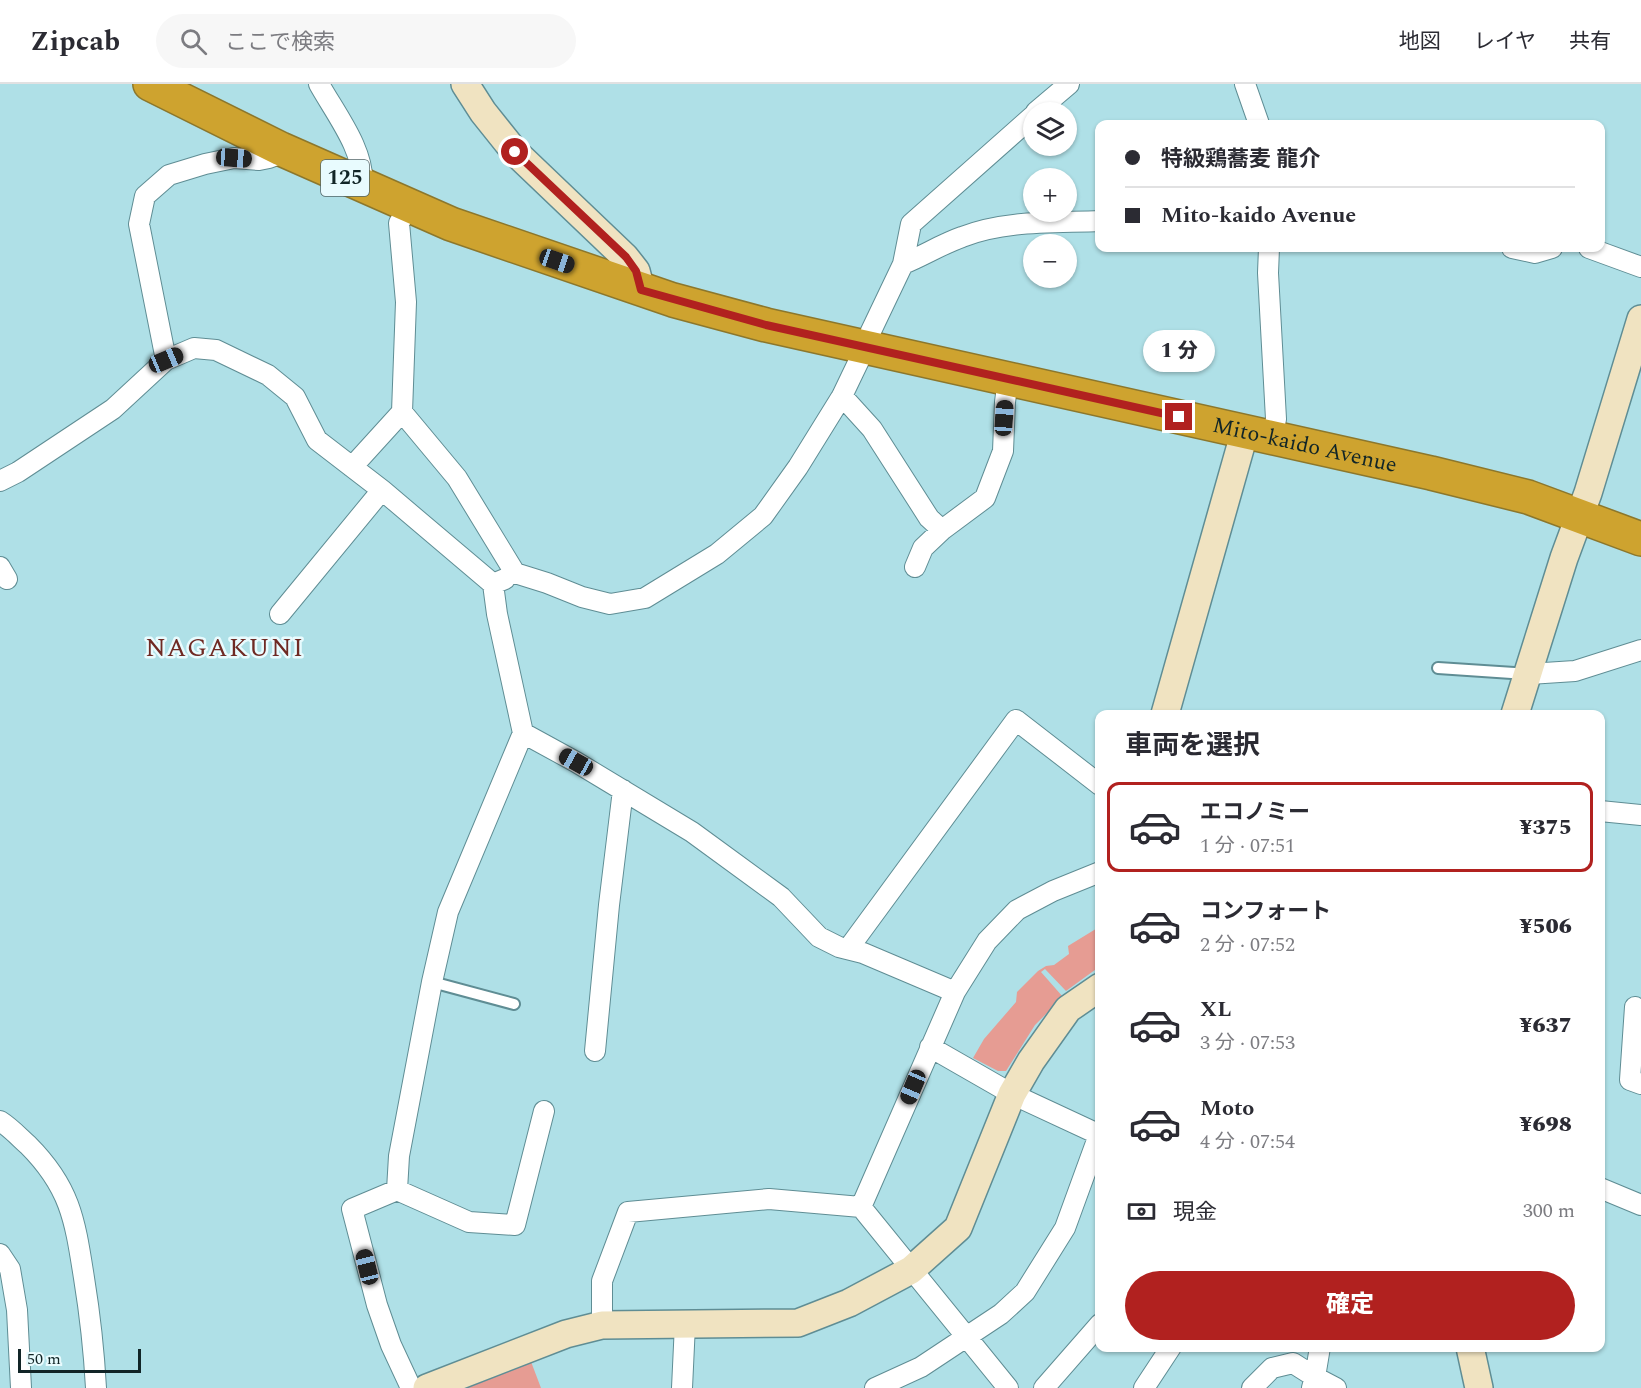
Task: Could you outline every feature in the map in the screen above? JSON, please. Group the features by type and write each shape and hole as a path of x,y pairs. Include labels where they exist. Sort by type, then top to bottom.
{"highway":[{"name":"Mito-kaido Avenue","path":"150,84 281,149 409,206 501,243 641,290 766,325 1452,478 1528,497 1641,539"}],"street":[{"path":"319,84 356,149 363,177 362,186"},
{"path":"465,84 483,112 515,152 558,195 601,233 636,271 641,290"},
{"path":"1049,102 1069,84"},
{"path":"1245,84 1258,120"},
{"path":"402,412 457,478 515,573 582,597 610,604 645,598 717,554 763,516 798,467 842,396 903,264 911,224 1023,125"},
{"path":"166,360 139,224 145,196 169,175 234,158 259,160 269,158 281,149"},
{"path":"352,467 402,412 406,302 399,223 409,206"},
{"path":"903,264 962,237 987,230 1027,223 1095,221"},
{"path":"585,271 593,266 599,256 601,233"},
{"path":"1166,710 1259,435 1276,418 1269,252"},
{"path":"1600,252 1641,267"},
{"path":"1516,710 1641,319"},
{"path":"0,482 113,409 166,360 194,348 216,350 268,375 296,398 317,440 382,490 494,584 497,614 523,733 448,912 432,982 399,1156 397,1190"},
{"path":"915,567 923,548 942,530 985,498 1003,451 1004,410 1008,379"},
{"path":"842,396 872,429 929,518 942,530"},
{"path":"280,614 382,490"},
{"path":"494,584 515,573"},
{"path":"1528,674 1575,671 1641,650"},
{"path":"848,949 1016,720 1095,781"},
{"path":"523,733 692,832 780,897 819,937 955,992"},
{"path":"595,1051 622,790"},
{"path":"1605,811 1641,815"},
{"path":"861,1207 955,992 987,941 1017,910 1053,891 1095,874"},
{"path":"427,1388 566,1334 602,1325 798,1323 849,1303 911,1270 958,1228 1012,1094 1031,1061 1068,1010 1095,991"},
{"path":"1635,1007 1630,1080 1641,1084"},
{"path":"930,1047 1012,1094 1095,1132"},
{"path":"411,1388 376,1305 352,1209 397,1190 469,1222 515,1225 544,1111"},
{"path":"0,1121 9,1126 40,1157 60,1184 72,1212 93,1332 96,1388"},
{"path":"875,1388 921,1367 1002,1314 1025,1292 1065,1228 1095,1145"},
{"path":"1605,1190 1641,1205"},
{"path":"602,1325 602,1281 628,1212 769,1199 861,1207 1008,1388"},
{"path":"0,1254 10,1269 17,1310 21,1388"},
{"path":"682,1388 685,1324"},
{"path":"1044,1388 1095,1330"},
{"path":"1144,1388 1168,1352"},
{"path":"1314,1382 1319,1352"},
{"path":"1471,1352 1479,1388"},
{"path":"1252,1388 1272,1368 1293,1363 1314,1382 1336,1388"}],"lane":[{"path":"1438,668 1528,674"},
{"path":"432,982 514,1004"}],"shaded area":[{"path":"1095,929 1095,970 1066,991 1045,969 1041,972 1063,997 1035,1025 1006,1071 998,1071 973,1058 984,1039 1016,1002 1017,992 1038,971 1046,966 1054,965 1069,954 1068,946"},
{"path":"530,1359 541,1388 468,1388 467,1386"}],"district":[{"name":"NAGAKUNI","path":"225,648"}],"route":[{"path":"515,152 626,257 636,271 641,290 766,325 1179,417"}]}
